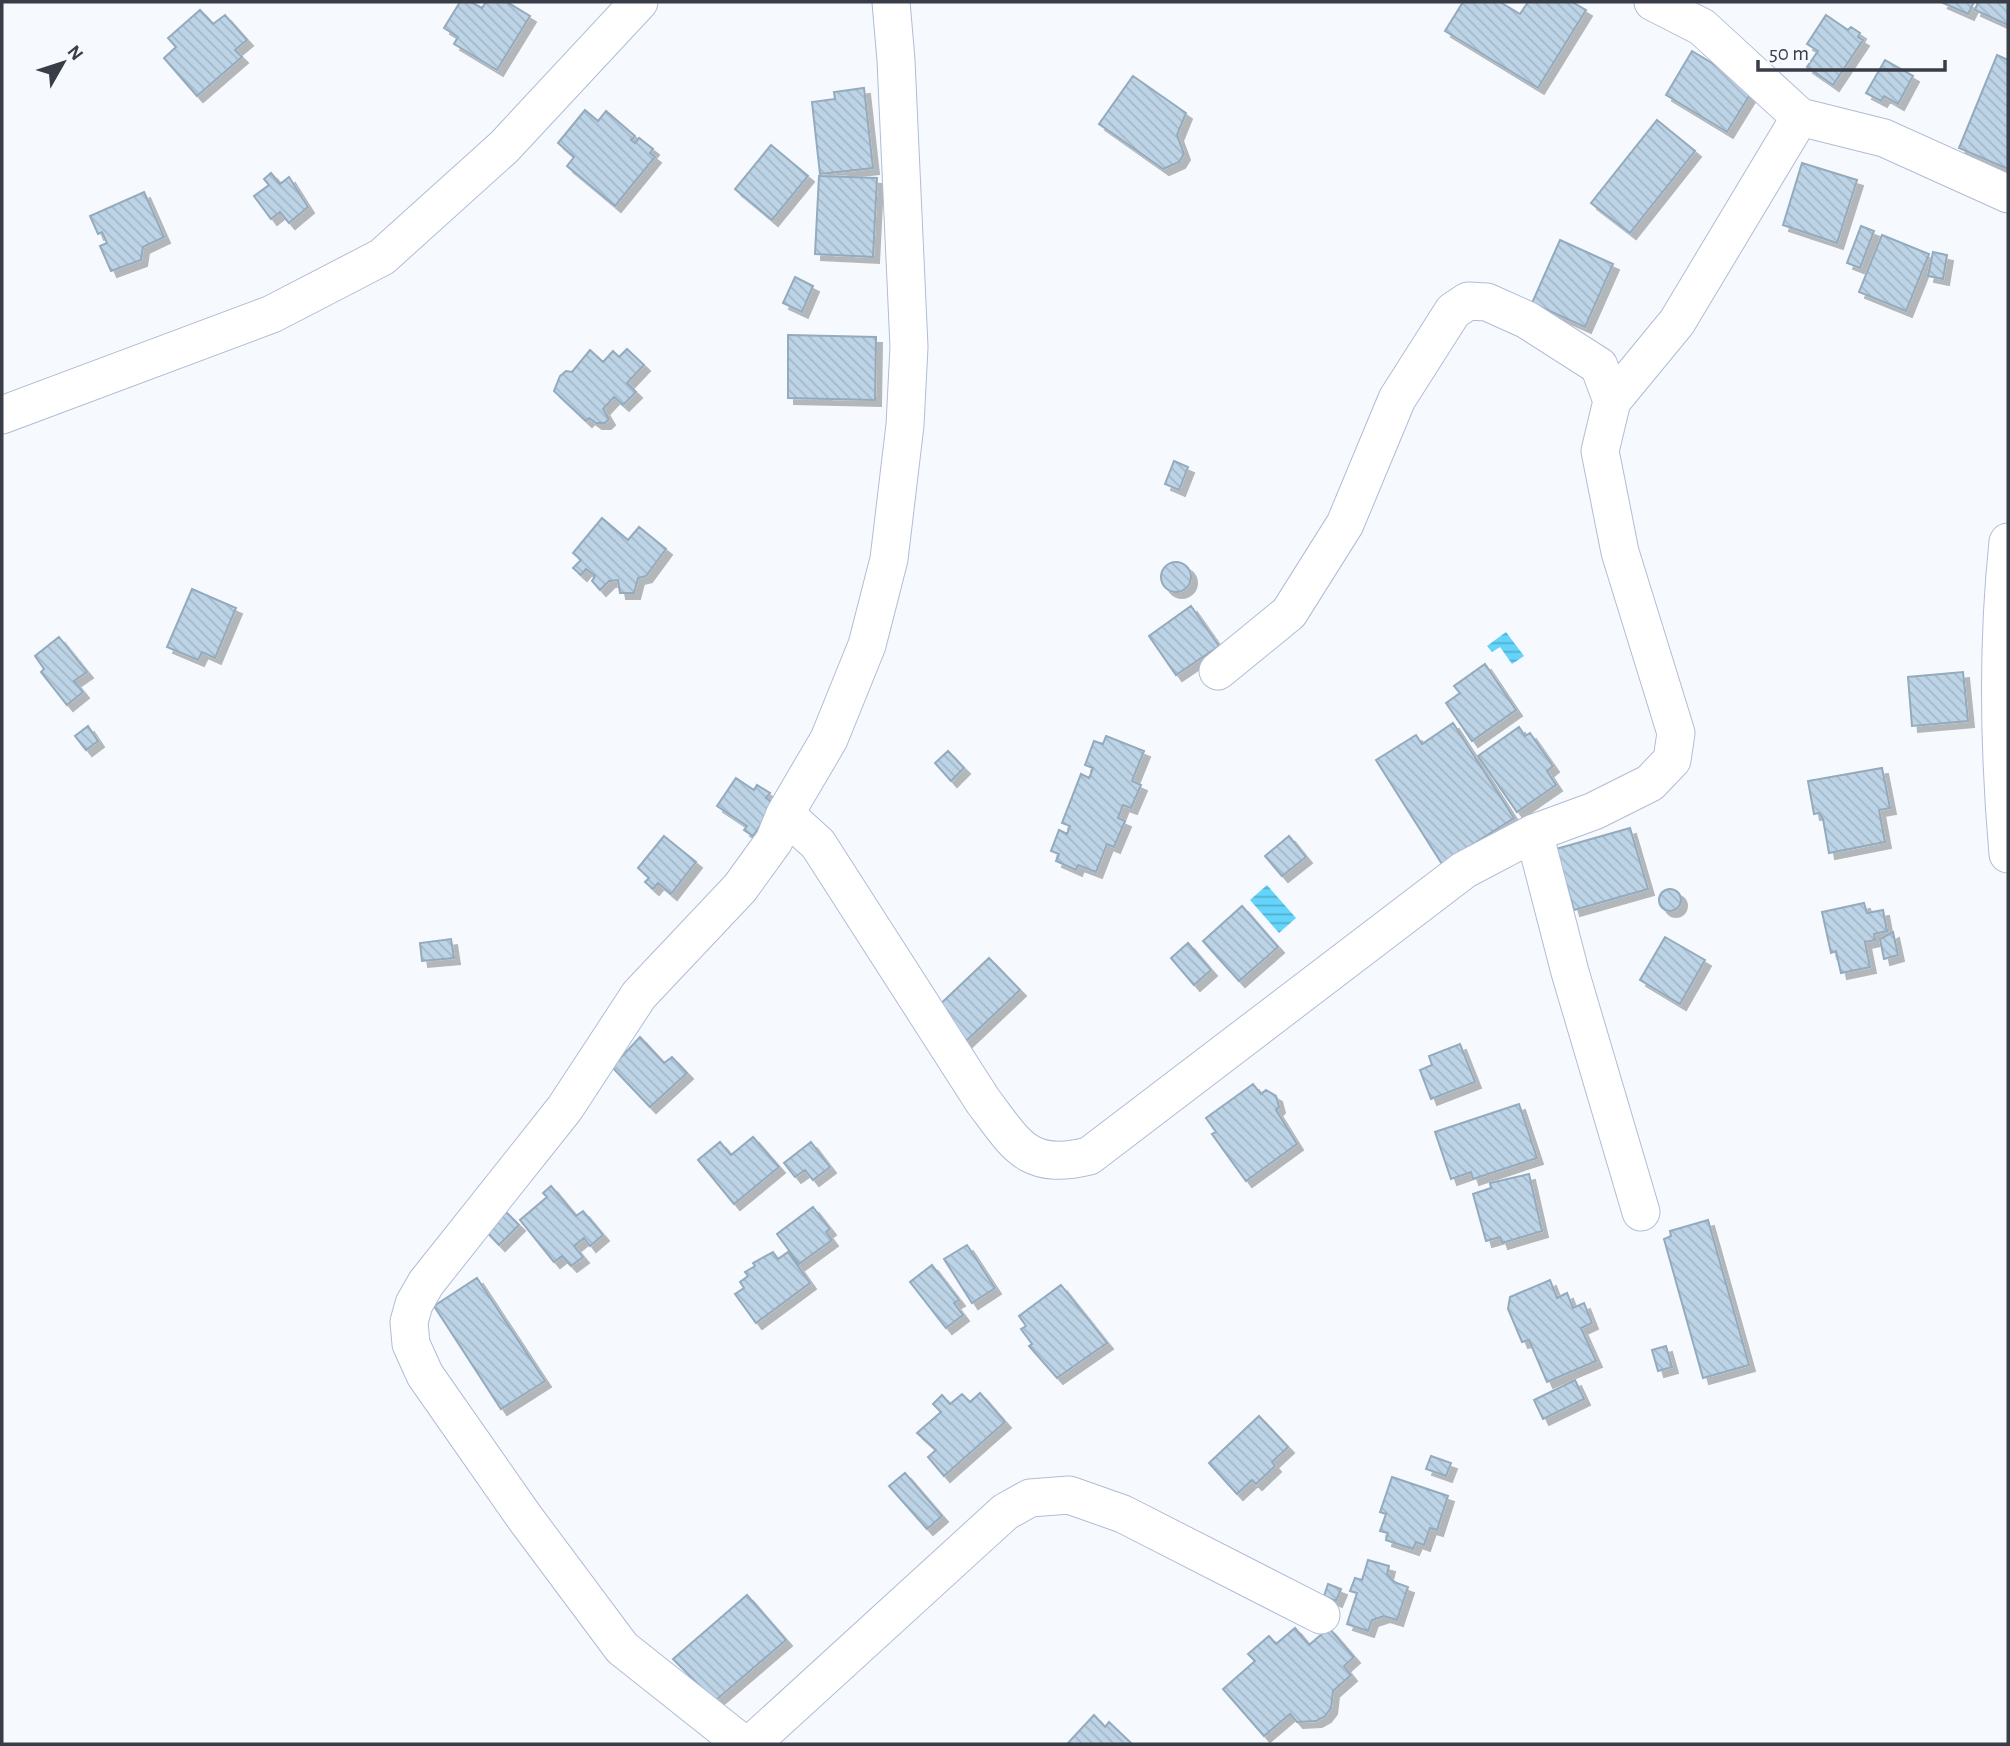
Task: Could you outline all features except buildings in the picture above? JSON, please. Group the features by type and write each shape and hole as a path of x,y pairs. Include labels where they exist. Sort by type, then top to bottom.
{"street":[{"path":"2,415 272,314 382,257 504,147 639,2"},
{"path":"743,1744 622,1648 525,1518 425,1376 411,1343 409,1322 414,1304 426,1283 565,1108 639,995 740,888 774,841 785,814 829,739 867,645 889,559 905,425 909,346 891,2"},
{"path":"1653,2 1702,27 1800,117 1884,138 2008,194"},
{"path":"785,814 818,845 982,1101 1009,1136 1032,1156 1059,1163 1089,1156 1464,870 1534,833 1594,811 1650,783 1672,760 1676,733 1620,552 1600,451 1612,401 1677,322 1800,117"},
{"path":"1218,671 1289,613 1345,524 1397,399 1453,311 1468,301 1486,302 1527,320 1599,366 1612,401"},
{"path":"2008,542 2002,603 2002,784 2008,854"},
{"path":"1534,833 1570,972 1641,1212"},
{"path":"751,1744 1005,1512 1030,1498 1069,1495 1123,1514 1321,1615"}],"water":[{"path":"1506,632 1524,656 1512,664 1500,647 1492,652 1487,646"},
{"path":"1267,885 1296,918 1279,933 1250,900"}]}
